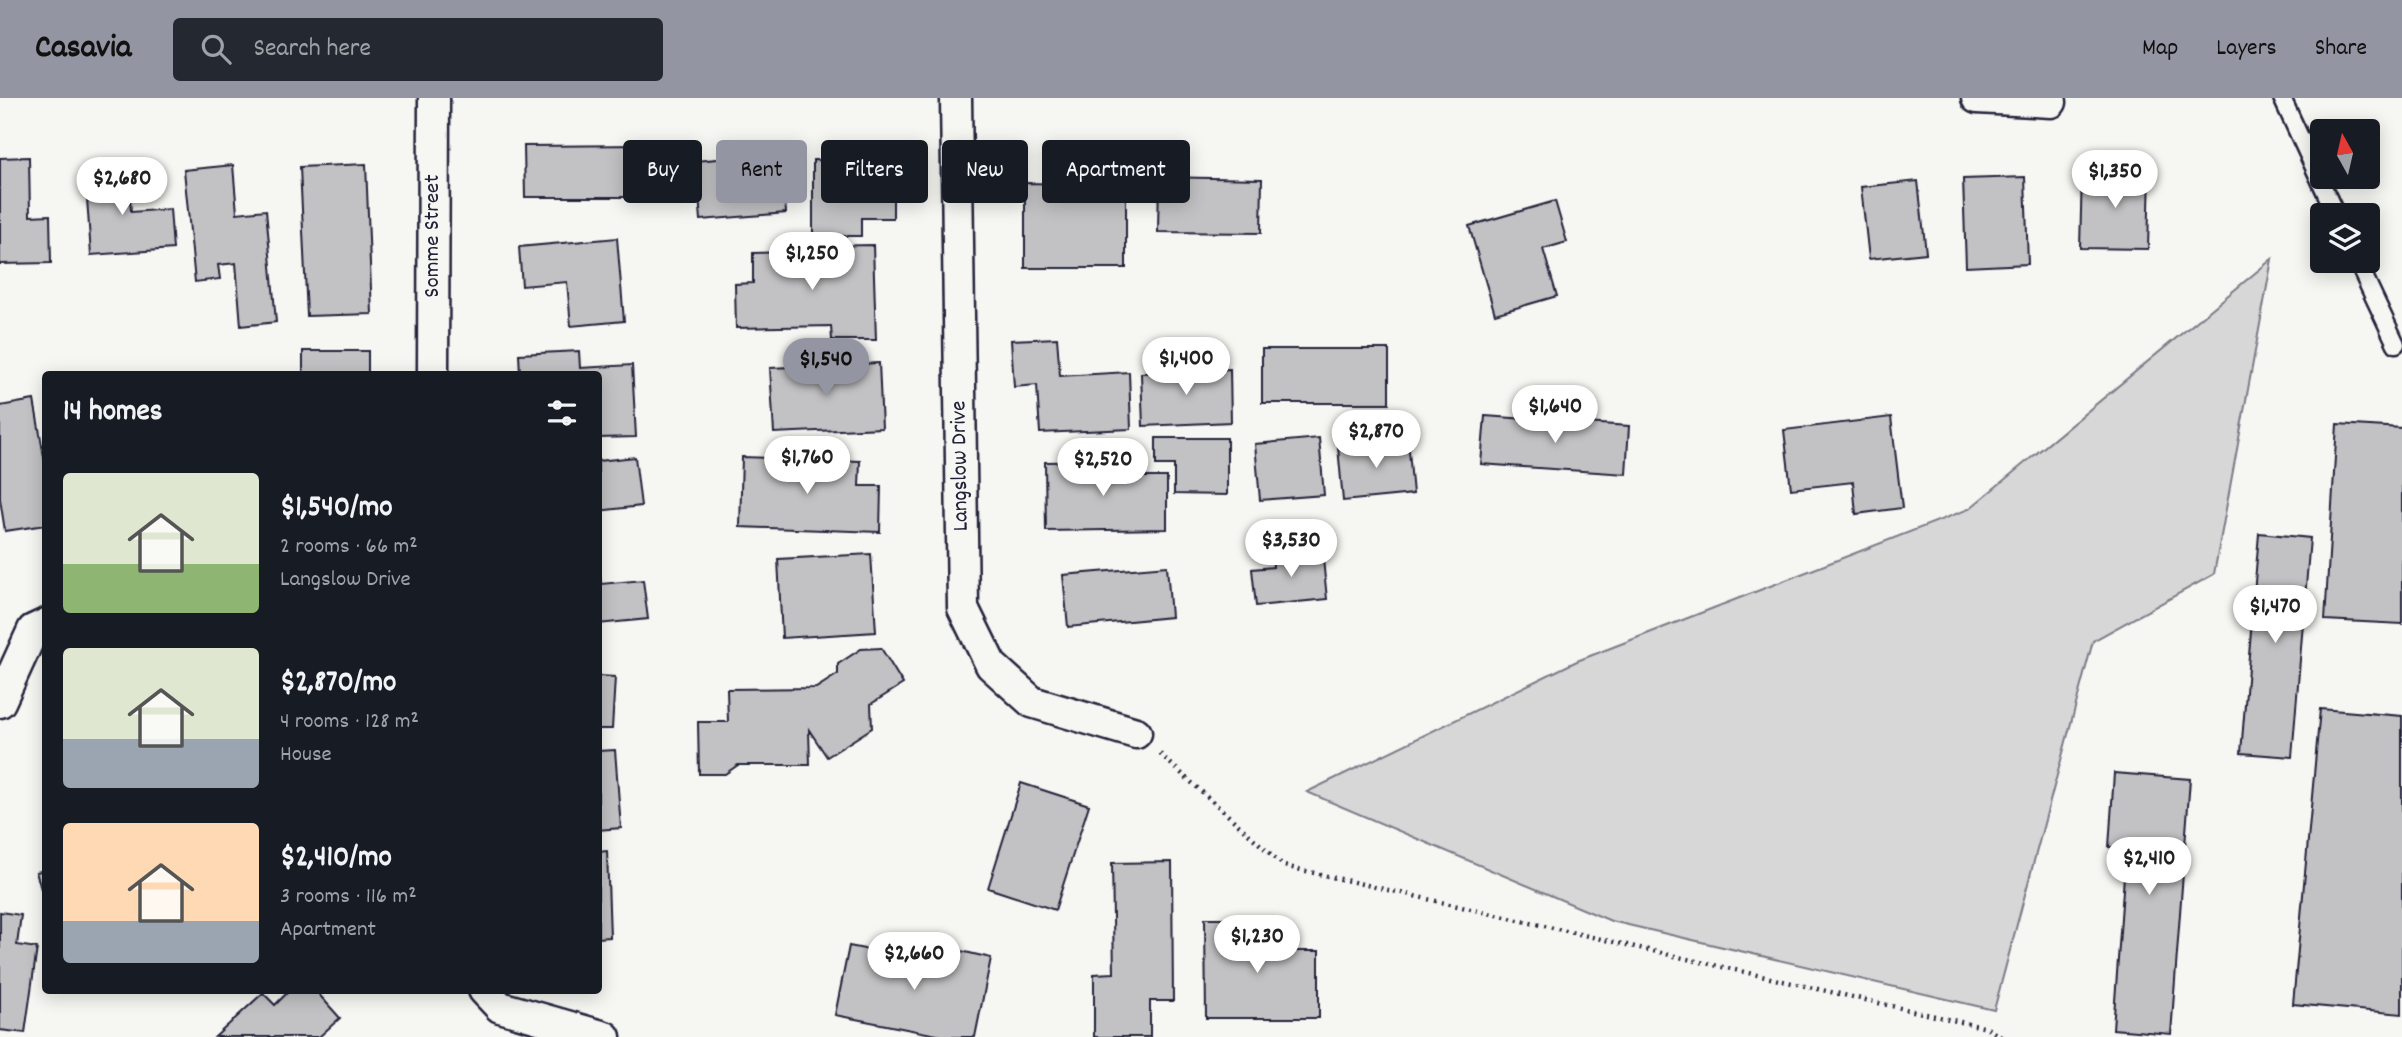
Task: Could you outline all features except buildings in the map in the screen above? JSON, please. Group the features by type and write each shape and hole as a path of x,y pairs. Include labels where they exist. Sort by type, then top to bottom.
{"street":[{"name":"Somme Street","path":"433,371 434,98"},
{"name":"Langslow Drive","path":"956,98 963,608 991,665 1031,702 1136,733"},
{"path":"1977,98 2051,102"},
{"path":"0,702 33,630 42,626"},
{"path":"488,994 500,1007 605,1037"}],"lane":[{"path":"2282,98 2330,203"},
{"path":"2363,273 2396,344"}],"path":[{"path":"1136,733 1284,866 1987,1028 2001,1037"}],"shaded area":[{"path":"2272,259 2214,574 2093,641 1994,1010 1611,921 1307,792 1577,661 1969,509"}]}
